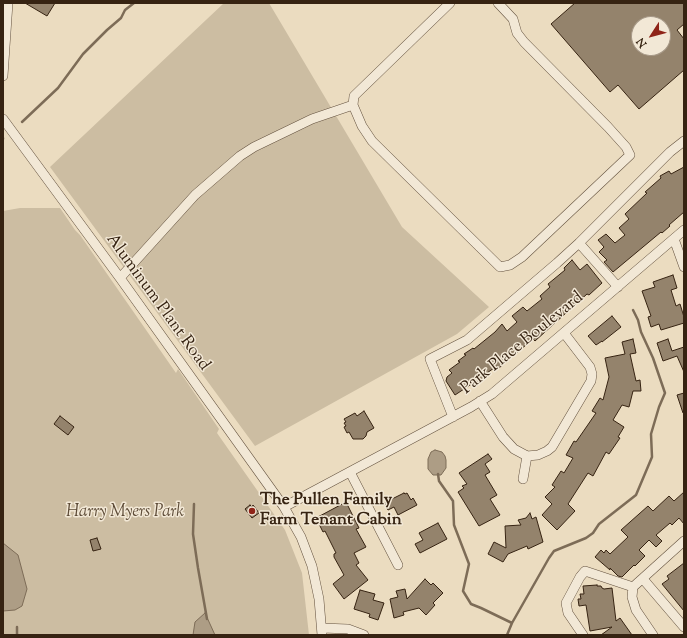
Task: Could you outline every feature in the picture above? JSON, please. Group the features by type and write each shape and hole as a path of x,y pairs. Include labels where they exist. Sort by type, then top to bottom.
{"street":[{"path":"3,76 8,3"},
{"path":"450,3 354,96 353,105 362,126 372,141 500,267 510,265 522,257 630,155 626,147 608,127 524,42 517,33 513,19 498,3"},
{"path":"120,278 195,195 240,156 254,147 312,119 353,105"},
{"name":"Aluminum Plant Road","path":"3,119 120,278 284,507 301,537 312,566 319,599 322,631"},
{"path":"453,417 430,359 467,340 558,263 684,140"},
{"name":"Park Place Boulevard","path":"284,507 453,417 492,394 684,230"},
{"path":"674,239 684,267"},
{"path":"579,243 618,287"},
{"path":"480,401 503,437 514,449 527,456 538,455 552,447 591,381 592,374 590,367 564,333"},
{"path":"523,479 527,456"},
{"path":"350,472 398,565"},
{"path":"654,635 636,610 632,597 633,587 684,541"},
{"path":"583,635 568,613 566,603 580,577 586,571 633,587"},
{"path":"643,579 684,627"},
{"path":"322,631 348,629 364,635"}],"green space":[{"path":"224,3 269,3 402,227 489,307 457,334 255,446 50,167"},
{"name":"Harry Myers Park","path":"20,208 60,208 176,373 178,369 219,429 217,433 285,530 302,573 309,635 3,635 3,211"}],"shaded area":[{"path":"435,450 442,452 446,460 446,468 441,475 433,475 428,469 428,459 431,452"},
{"path":"3,543 18,555 27,589 22,606 15,610 3,611"},
{"path":"205,613 215,635 193,635 195,622"}],"building":[{"path":"25,3 55,3 47,16"},
{"path":"575,3 684,3 684,24 677,30 684,39 684,70 639,109 618,85 610,92 551,24"},
{"path":"684,167 684,212 662,233 661,232 613,272 604,262 607,260 599,252 604,247 598,240 606,234 615,243 625,235 619,228 629,219 625,214 647,193 645,192 661,178 660,176 669,171 671,174"},
{"path":"572,260 580,270 587,264 602,283 589,295 587,294 535,341 533,339 499,368 497,366 484,375 486,378 476,386 473,383 455,395 446,381 447,377 452,373 449,370 460,362 458,361 466,355 464,354 473,348 474,349 495,332 502,324 507,331 517,322 512,316 523,307 527,311 542,299 540,296 550,287 548,284 565,270 564,268"},
{"path":"673,275 677,288 671,290 676,306 680,304 684,317 684,323 661,330 659,324 651,327 648,317 651,316 642,291 655,287 653,282"},
{"path":"612,316 621,327 596,345 588,336"},
{"path":"633,339 636,353 630,354 636,381 640,380 641,391 633,391 629,407 622,405 613,420 624,427 618,437 620,438 609,454 606,452 593,476 588,473 568,504 575,511 557,530 542,515 552,504 545,497 555,487 552,485 561,471 564,473 573,458 566,455 574,441 576,442 596,413 592,411 600,398 603,400 609,377 605,358 625,354 622,342"},
{"path":"668,339 672,351 684,347 684,372 677,356 663,361 657,343"},
{"path":"684,393 684,413 683,413 677,395"},
{"path":"364,411 374,428 367,432 363,439 353,439 344,427 346,426 344,423 346,422 344,419 355,413 357,416"},
{"path":"60,416 74,427 68,435 54,424"},
{"path":"488,454 492,459 485,464 490,472 485,475 497,495 490,499 500,515 479,526 458,492 464,488 462,486 467,484 459,473"},
{"path":"684,492 684,524 679,518 672,525 670,523 656,535 662,541 656,547 649,540 639,550 645,556 622,577 618,576 595,557 601,550 604,553 606,550 610,554 628,537 621,530 648,506 653,511 669,496 674,501"},
{"path":"407,493 411,500 413,498 417,505 398,515 394,507 388,510 384,503"},
{"path":"346,502 359,528 356,529 366,547 354,553 359,563 356,565 368,580 344,599 333,584 344,575 334,557 334,554 336,553 325,531 323,532 316,518"},
{"name":"The Pullen Family Farm Tenant Cabin","path":"250,505 252,507 253,505 259,513 252,518 245,509"},
{"path":"530,513 532,519 536,517 543,542 528,549 527,546 508,554 503,562 488,554 494,542 506,548 505,526 521,525 518,520 526,518"},
{"path":"438,523 447,539 420,553 415,544 423,540 419,533"},
{"path":"97,538 101,549 93,551 90,540"},
{"path":"684,563 684,611 662,584 669,579 667,576"},
{"path":"425,579 431,585 433,583 443,593 433,603 435,605 426,615 419,608 403,612 404,615 394,618 390,599 398,597 396,591 405,589 407,599"},
{"path":"597,585 604,589 612,588 616,621 620,618 632,635 601,635 612,627 590,631 586,605 579,606 578,599 581,599 580,594 584,594 583,586"},
{"path":"360,590 375,594 373,600 384,603 378,620 369,617 370,614 354,609"}],"waterway":[{"path":"22,122 58,88 83,54 121,18 125,10 134,3"},
{"path":"507,635 512,623 554,551 586,538 593,533 599,524 636,495 652,457 651,434 665,393 653,358 633,310"},
{"path":"438,474 439,481 453,501 454,525 469,564 463,591 471,604 512,623"},
{"path":"194,504 193,534 207,619"},
{"path":"17,627 17,635"}],"place":[{"name":"The Pullen Family Farm Tenant Cabin","path":"252,511"}]}
